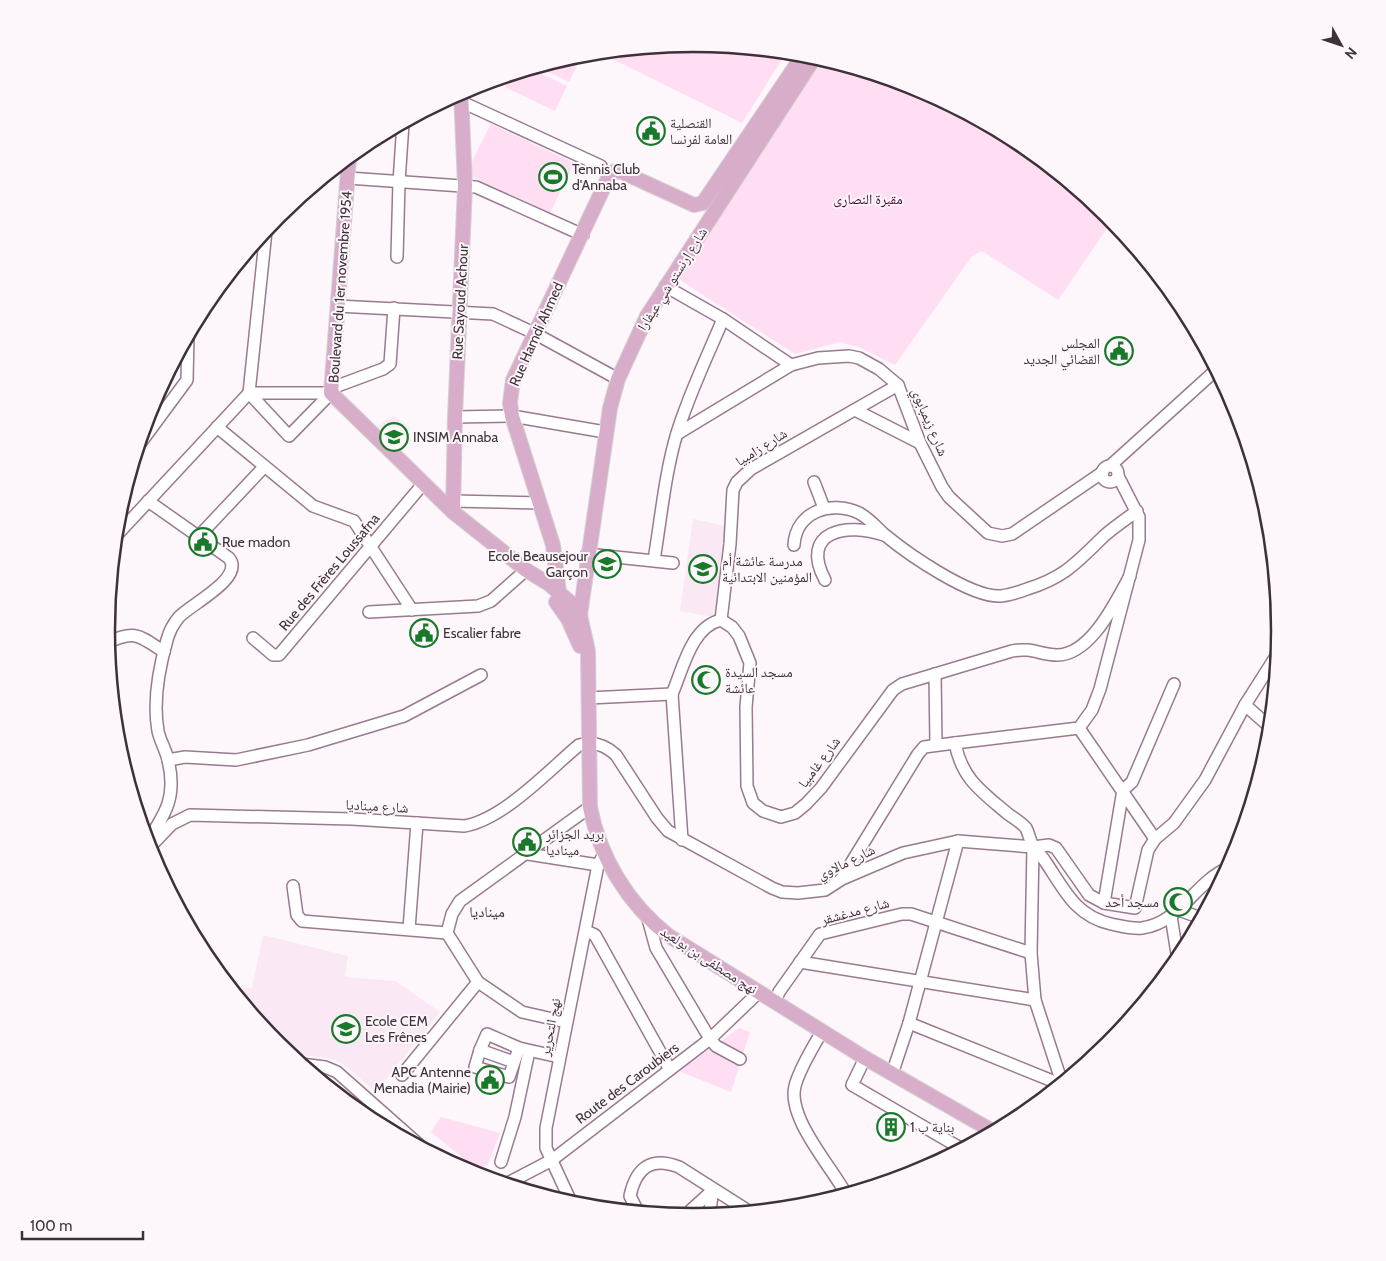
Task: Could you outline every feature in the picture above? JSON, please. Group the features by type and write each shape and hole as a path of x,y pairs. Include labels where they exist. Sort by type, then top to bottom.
{"main road":[{"name":"شارع إرنستو شي عيفارا","path":"616,171 694,205 703,203 798,63"},
{"name":"شارع إرنستو شي عيفارا","path":"580,614 605,432 618,380 647,316 665,286 810,65"},
{"name":"Rue Sayoud Achour","path":"453,506 465,186 462,101"},
{"name":"Boulevard du 1er novembre 1954","path":"348,167 332,390 423,484 453,506 526,570"},
{"name":"Rue Hamdi Ahmed","path":"560,593 553,545 512,416 510,403 513,380 609,177 616,171"},
{"path":"526,570 560,593 580,614"},
{"name":"نهج مصطفى بن بولعيد","path":"526,570 561,608 576,635 586,676 590,807 594,828 601,860 629,896 648,919 669,936 864,1058 986,1129"},
{"path":"560,593 583,582"},
{"path":"560,593 561,608"},
{"name":"نهج مصطفى بن بولعيد","path":"580,614 588,651 586,676"}],"street":[{"path":"466,99 601,166"},
{"path":"397,257 402,131"},
{"path":"348,178 465,186 486,190 583,235"},
{"path":"124,527 249,393 265,242"},
{"path":"665,286 723,319 791,365"},
{"path":"337,306 493,314 534,333 618,380"},
{"path":"249,393 332,390 383,369 390,364 394,308"},
{"path":"654,560 671,455 677,434 686,406 723,319"},
{"path":"153,426 187,380 188,350"},
{"name":"شارع زيمبابوي","path":"677,434 791,365 818,358 849,356 869,363 898,385 920,443 942,487 949,497 988,533 995,536 1012,534 1080,487 1110,475"},
{"path":"842,878 924,747 1079,728 1092,710 1100,689 1139,540 1140,526 1137,511 1110,475 1132,448 1211,375"},
{"name":"شارع زامبيا","path":"721,620 730,544 731,500 737,482 750,469 898,385"},
{"path":"249,393 289,436 332,390"},
{"path":"855,410 920,443"},
{"path":"455,416 512,416 605,432"},
{"path":"216,427 314,506 354,521 412,610"},
{"path":"199,536 264,467"},
{"path":"814,482 824,508"},
{"name":"Rue des Frères Loussafna","path":"253,638 273,655 280,655 423,484"},
{"path":"148,501 229,558 233,565 232,570 217,587 179,617 167,637 156,704 158,731 168,760 171,786 169,804 152,833"},
{"path":"453,506 540,503"},
{"path":"794,545 798,530 805,519 813,512 824,508 838,507 857,512 868,518 886,535 949,578 972,590 1002,596 1035,586 1068,571 1105,535 1137,511"},
{"path":"825,580 816,558 819,547 827,538 847,528 860,528 886,535"},
{"path":"587,554 673,563"},
{"path":"369,612 478,606 492,601 526,570"},
{"name":"شارع غامبيا","path":"721,620 732,627 739,636 750,663 746,707 746,786 753,804 763,811 781,817 795,813 821,788 893,690 902,684 1026,648 1059,655 1074,651 1096,631 1130,576"},
{"path":"682,840 672,694 698,633 710,622 721,620"},
{"path":"115,639 135,634 164,652"},
{"path":"1174,684 1132,782 1123,790 1104,903 1135,908 1148,850 1155,839 1174,823 1205,780 1244,706 1270,665"},
{"path":"168,760 185,757 236,760 308,745 404,716 481,674"},
{"path":"935,674 936,745"},
{"path":"588,698 672,694"},
{"path":"1244,706 1263,722"},
{"path":"1079,728 1155,839"},
{"name":"شارع مالاوي","path":"588,743 607,746 616,755 657,818 668,831 782,892 812,893 825,890 842,878 903,853 958,841 1033,846 1049,845 1056,848 1089,895 1104,903"},
{"name":"شارع ميناديا","path":"155,842 172,824 190,815 464,826 488,819 579,745 588,743"},
{"path":"955,743 958,758 974,785 1026,828 1033,846 1068,898 1082,912 1099,921 1131,928 1143,928 1175,913 1217,873"},
{"path":"566,1022 522,1012 478,982 447,933 452,914 460,900 528,854 590,807"},
{"path":"409,929 417,823"},
{"path":"892,1074 909,1023 958,841"},
{"path":"1033,846 1032,953 1035,1000 1059,1077"},
{"path":"528,854 601,860"},
{"name":"نهج التحرير","path":"568,1194 546,1148 546,1128 566,1022 601,860"},
{"path":"293,886 297,915 302,921 447,933"},
{"path":"1175,913 1196,917"},
{"path":"1175,913 1177,947"},
{"name":"شارع مدغشقر","path":"775,1002 779,992 820,934 902,914 912,914 1032,953"},
{"path":"648,919 656,948 710,1039 716,1046 740,1059"},
{"path":"586,931 595,935 669,1068"},
{"path":"800,962 920,983 1035,1000"},
{"path":"402,1074 478,982"},
{"name":"Route des Caroubiers","path":"514,1180 552,1160 669,1068 710,1039 758,992"},
{"path":"909,1023 1054,1081"},
{"path":"822,1031 800,1073 793,1097 800,1119 843,1189"},
{"path":"524,1049 514,1062 509,1077 474,1067 487,1034 524,1049 559,1057"},
{"path":"501,1162 515,1117 524,1049"},
{"path":"480,1050 514,1062"},
{"path":"864,1058 852,1084 956,1145"},
{"path":"313,1065 325,1067 337,1072 401,1129"},
{"path":"635,1205 630,1196 633,1185 644,1167 654,1163 667,1162 679,1167 740,1206"},
{"path":"710,1208 713,1190"},
{"path":"692,1208 713,1190"}],"shaded area":[{"name":"INSIM Annaba","path":"395,416 410,429 395,444 377,427 387,419"},
{"name":"مدرسة عائشة أم المؤمنين الابتدائية","path":"693,519 726,526 714,617 680,611"},
{"name":"Ecole CEM Les Frênes","path":"263,935 348,956 345,977 395,981 440,1012 376,1092 342,1063 329,1058 302,1055 258,1012 238,987 252,988"}],"green space":[{"path":"693,52 782,60 742,123 611,58"},
{"path":"577,65 569,82 547,71"},
{"name":"مقبرة النصارى","path":"815,66 843,72 914,96 982,130 1045,172 1107,228 1058,300 982,251 972,256 895,365 861,348 840,342 795,354 683,282 677,275"},
{"path":"540,73 567,86 555,111 505,87 507,83"},
{"path":"491,124 574,163 550,213 473,177 471,163"},
{"path":"739,1028 750,1032 731,1092 679,1071"},
{"path":"441,1117 500,1133 487,1166 475,1166 431,1132"}],"place":[{"name":"القنصلية العامة لفرنسا","path":"651,131"},
{"name":"Tennis Club d'Annaba","path":"553,177"},
{"name":"المجلس القضائي الجديد","path":"1119,351"},
{"name":"INSIM Annaba","path":"394,437"},
{"name":"Rue madon","path":"203,542"},
{"name":"Ecole Beausejour Garçon","path":"607,564"},
{"name":"مدرسة عائشة أم المؤمنين الابتدائية","path":"703,569"},
{"name":"Escalier fabre","path":"424,633"},
{"name":"مسجد السيدة عائشة","path":"706,680"},
{"name":"بريد الجزائر ميناديا","path":"527,842"},
{"name":"مسجد أحد","path":"1178,902"},
{"name":"Ecole CEM Les Frênes","path":"346,1029"},
{"name":"APC Antenne Menadia (Mairie)","path":"490,1080"},
{"name":"بناية ب 1","path":"891,1127"}],"district":[{"name":"ميناديا","path":"487,912"}]}
